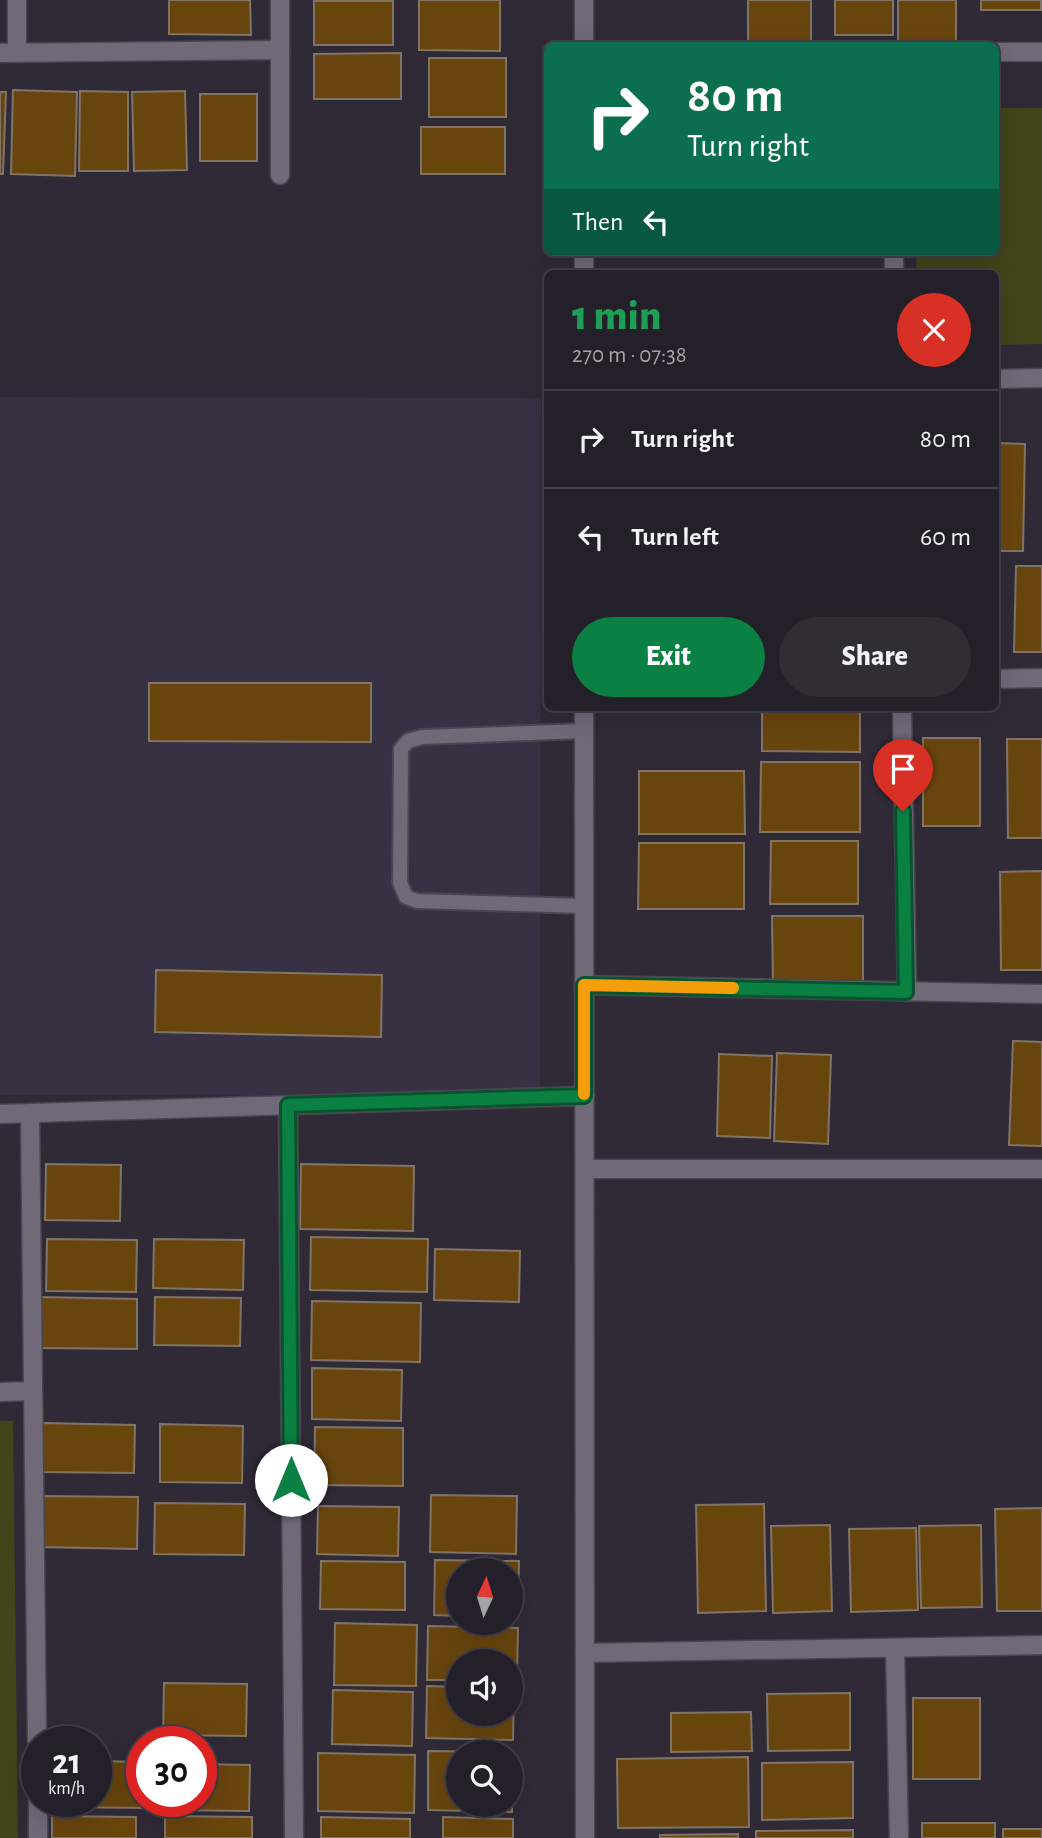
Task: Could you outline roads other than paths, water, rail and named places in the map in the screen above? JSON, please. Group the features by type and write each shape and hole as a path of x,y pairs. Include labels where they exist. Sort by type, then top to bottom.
{"street":[{"path":"17,0 9,53 280,50"},
{"path":"280,0 280,175"},
{"path":"584,0 584,42"},
{"path":"999,52 1042,52"},
{"path":"999,379 1042,378"},
{"path":"999,679 1042,678"},
{"path":"584,711 585,1838"},
{"path":"902,711 906,992"},
{"path":"584,985 1042,994"},
{"path":"0,1114 584,1096"},
{"path":"288,1105 294,1838"},
{"path":"30,1113 37,1726"},
{"path":"585,1168 1042,1169"},
{"path":"0,1392 33,1391"},
{"path":"585,1653 1042,1645"},
{"path":"895,1648 899,1838"},
{"path":"38,1817 38,1838"}],"lane":[{"path":"584,731 422,737 408,741 401,749 400,883 406,897 417,901 584,906"}]}
